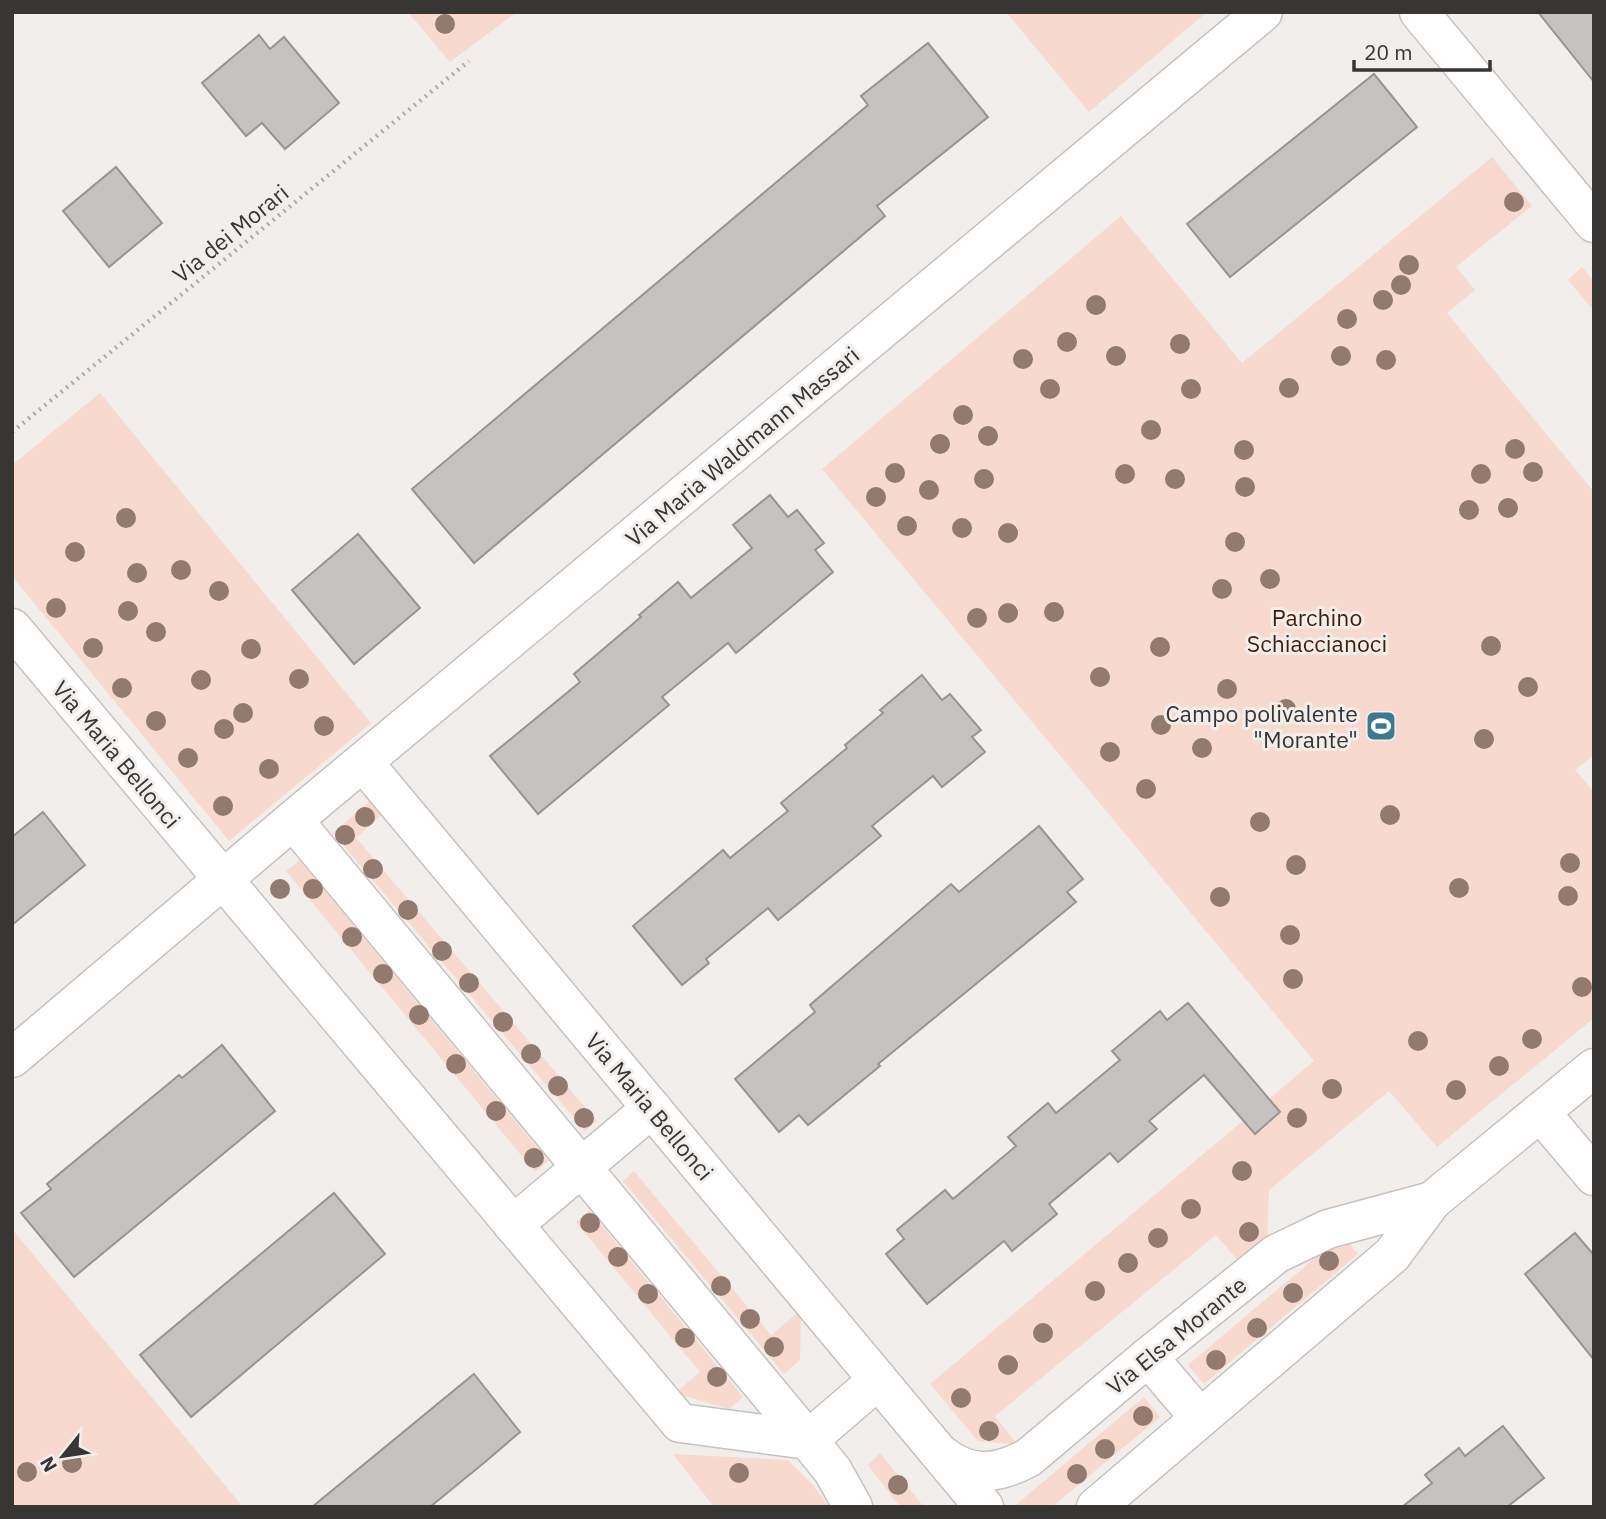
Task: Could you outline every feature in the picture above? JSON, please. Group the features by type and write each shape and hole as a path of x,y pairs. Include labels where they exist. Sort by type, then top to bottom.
{"street":[{"name":"Via Maria Waldmann Massari","path":"222,879 1263,12"},
{"path":"1419,12 1594,223"},
{"name":"Via Maria Bellonci","path":"12,628 680,1423 808,1440"},
{"name":"Via Maria Bellonci","path":"363,762 878,1380"},
{"path":"293,820 808,1440 833,1471 853,1507"},
{"path":"12,1058 222,879"},
{"name":"Via Elsa Morante","path":"1096,1507 1392,1255 1432,1201 1594,1068"},
{"path":"513,1225 652,1108"},
{"path":"1540,1112 1594,1176"},
{"name":"Via Elsa Morante","path":"935,1449 959,1465 975,1470 994,1472 1013,1466 1028,1458 1276,1254 1328,1229 1432,1201"},
{"path":"1148,1357 1200,1418"},
{"path":"808,1440 878,1380"},
{"name":"Via Elsa Morante","path":"878,1380 984,1507"}],"path":[{"name":"Via dei Morari","path":"12,432 469,61"}],"green space":[{"path":"408,12 517,12 450,62"},
{"path":"1006,12 1207,12 1089,112"},
{"name":"Parchino Schiaccianoci","path":"1492,157 1532,206 1456,267 1475,290 1447,313 1594,492 1594,755 1575,770 1594,792 1594,1018 1437,1147 1389,1091 1269,1190 1267,1241 1240,1263 1216,1235 995,1416 1018,1445 978,1441 930,1384 1314,1061 822,469 1121,216 1242,363"},
{"path":"1582,267 1594,282 1594,311 1568,280"},
{"path":"100,393 371,723 229,841 12,576 12,465"},
{"path":"375,796 386,811 356,838 597,1121 585,1131 333,833"},
{"path":"300,860 548,1161 535,1172 286,871"},
{"path":"634,1171 771,1335 801,1310 800,1360 784,1374 623,1181"},
{"path":"589,1210 743,1397 729,1409 675,1393 700,1372 576,1222"},
{"path":"12,1229 243,1507 12,1507"},
{"path":"1342,1235 1358,1254 1204,1384 1188,1365"},
{"path":"1144,1397 1160,1417 1052,1507 1013,1507"},
{"path":"880,1453 924,1507 900,1507 868,1465"},
{"path":"673,1454 788,1460 814,1486 829,1507 714,1507"}],"building":[{"path":"1538,12 1594,12 1594,82"},
{"path":"259,35 270,49 284,37 339,103 285,149 262,123 246,136 202,83"},
{"path":"928,43 988,117 877,206 885,216 474,563 412,489 868,105 861,96"},
{"path":"1374,74 1417,127 1230,277 1187,224"},
{"path":"116,167 162,223 109,267 63,211"},
{"path":"770,495 788,517 797,510 824,543 815,550 833,572 736,653 728,643 662,697 669,705 538,814 490,756 580,682 574,674 678,582 691,598 752,548 733,525"},
{"path":"358,534 420,608 354,664 292,590"},
{"path":"922,675 942,700 950,694 981,730 972,737 985,752 942,787 933,776 872,826 881,836 778,920 768,908 706,959 709,963 682,985 633,926 723,850 730,858 788,811 781,803 847,748 845,745 883,713 880,710"},
{"path":"43,812 85,865 12,925 12,837"},
{"path":"1039,826 1083,879 1067,892 1076,902 878,1064 880,1066 808,1125 799,1115 779,1132 735,1079 815,1012 810,1005 951,884 959,892"},
{"path":"1188,1003 1280,1112 1255,1134 1204,1075 1149,1121 1157,1129 1118,1162 1110,1153 1049,1204 1057,1214 1012,1251 1004,1241 927,1304 886,1254 904,1239 897,1230 945,1190 953,1199 1016,1146 1008,1137 1048,1103 1056,1113 1120,1060 1112,1051 1160,1011 1167,1020"},
{"path":"222,1045 275,1111 74,1277 21,1213 51,1189 47,1184 179,1075 182,1078"},
{"path":"334,1193 385,1254 191,1417 140,1355"},
{"path":"1575,1233 1594,1255 1594,1360 1525,1274"},
{"path":"474,1374 520,1432 485,1462 430,1507 312,1507"},
{"path":"1503,1426 1544,1478 1507,1507 1402,1507 1432,1483 1425,1475 1459,1448 1465,1456"}],"place":[{"name":"Campo polivalente \"Morante\"","path":"1381,726"}]}
